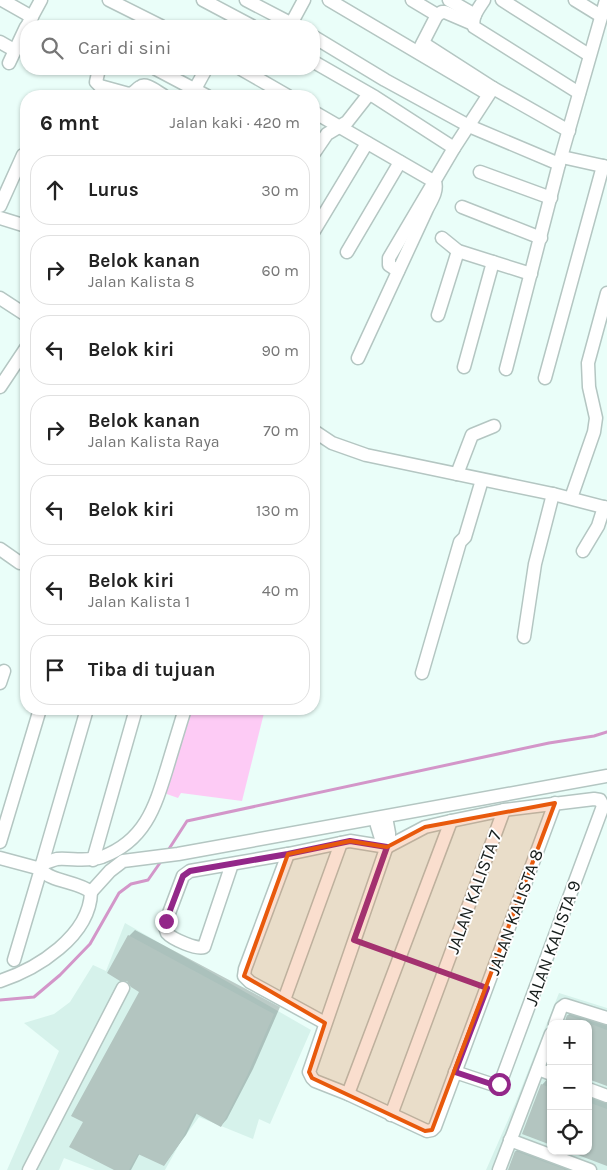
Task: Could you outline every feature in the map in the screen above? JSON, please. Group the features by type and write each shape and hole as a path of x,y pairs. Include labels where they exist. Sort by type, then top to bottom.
{"street":[{"path":"2,0 24,20"},
{"path":"30,20 41,0"},
{"path":"109,0 149,20"},
{"path":"203,0 231,20"},
{"path":"246,0 284,20"},
{"path":"295,20 304,0"},
{"path":"330,0 420,47 491,91 569,131"},
{"path":"412,0 437,15"},
{"path":"449,0 474,19 477,29 579,93"},
{"path":"474,19 484,0"},
{"path":"502,0 589,55"},
{"path":"575,0 601,16"},
{"path":"506,369 589,55 606,0"},
{"path":"420,47 437,15 445,12 474,19"},
{"path":"9,63 20,39"},
{"path":"320,41 385,80 469,126 561,160 605,167 545,378"},
{"path":"0,42 14,50"},
{"path":"320,65 370,94 454,148"},
{"path":"98,75 96,82 100,86 116,90"},
{"path":"167,75 195,89 203,75"},
{"path":"251,75 278,90"},
{"path":"166,90 172,78"},
{"path":"136,90 140,86 145,85 154,90"},
{"path":"358,358 398,271 391,267 388,260 454,148 491,91"},
{"path":"320,144 327,134 350,120 370,94"},
{"path":"320,115 435,182"},
{"path":"320,221 367,142"},
{"path":"347,252 400,162"},
{"path":"0,206 20,164"},
{"path":"480,172 551,198"},
{"path":"462,207 541,238"},
{"path":"0,218 20,224"},
{"path":"442,238 458,251 531,274"},
{"path":"438,315 458,251"},
{"path":"464,366 493,262"},
{"path":"571,498 594,432 596,418 589,387 588,363 607,293"},
{"path":"0,298 20,311"},
{"path":"0,387 20,357"},
{"path":"457,474 472,435 494,426"},
{"path":"320,435 332,443 351,451 571,498 606,508 598,526 583,550"},
{"path":"422,673 460,542 465,537 482,480"},
{"path":"524,637 535,564 553,494"},
{"path":"0,549 20,563"},
{"path":"0,842 38,715"},
{"path":"14,960 85,715"},
{"path":"93,860 134,715"},
{"path":"0,858 41,866 56,859 93,860 114,852 127,844 139,832 157,799 182,715"},
{"path":"0,980 22,972 65,944 77,931 82,921 89,902 90,892 110,871 123,861 178,854 607,776"},
{"name":"JALAN KALISTA 9","path":"455,1072 491,1084 499,1084 506,1071 603,806 600,800 594,799 555,803"},
{"path":"232,864 205,946 201,949 197,948 168,934 165,928 166,921 185,873 190,871 341,843 357,842 387,847 425,827 504,810 555,803"},
{"name":"JALAN KALISTA 8","path":"391,1115 425,1131 430,1131 434,1127 555,803"},
{"name":"JALAN KALISTA 7","path":"391,1115 504,810"},
{"path":"380,818 382,842 387,847"},
{"path":"348,1094 450,821"},
{"path":"284,1000 341,843"},
{"path":"387,847 325,1023 310,1069 310,1075 315,1081 348,1094 391,1115"},
{"path":"288,854 244,976 250,982 325,1023"},
{"path":"41,866 47,875 77,884 90,892"},
{"path":"29,1170 123,988"},
{"path":"556,1020 561,1008 565,1005 607,1018"},
{"path":"499,1170 547,1045"},
{"path":"538,1069 547,1072"},
{"path":"592,1090 607,1096"},
{"path":"510,1140 590,1170"}],"path":[{"path":"354,940 487,988"}],"highlighted area":[{"path":"555,803 432,1130 425,1131 312,1078 309,1072 325,1023 244,976 288,854 350,841 387,847 425,827"}],"shaded area":[{"path":"190,715 264,715 242,801 181,793 178,798 164,793"},
{"path":"125,923 311,1030 270,1124 259,1119 253,1139 199,1117 180,1143 165,1170 95,1170 64,1158 59,1170 7,1170 59,1051 24,1023 54,1014 70,1002 93,965 106,971"},
{"path":"559,993 607,1008 607,1170 486,1170 547,1023 547,1155 592,1155 592,1020 548,1020"}],"building":[{"path":"128,935 274,1014 247,1076 221,1127 195,1113 180,1143 164,1166 138,1154 129,1170 114,1170 69,1147 83,1122 71,1116 139,992 131,987 127,981 120,981 107,973"},
{"path":"567,1015 580,1020 565,1020"},
{"path":"592,1024 607,1030 607,1086 592,1080"},
{"path":"541,1084 547,1086 547,1143 522,1134"},
{"path":"592,1103 607,1109 607,1166 578,1155 592,1155"},
{"path":"515,1151 564,1169 564,1170 508,1170"}],"waterway":[{"path":"167,852 187,821 607,732"},
{"path":"0,1000 34,997 60,975 90,944 119,893 131,884 148,880 162,860"}],"route":[{"path":"166,921 183,876 190,871 350,841 387,847 354,940 487,988 455,1072 491,1084 499,1084"}]}
